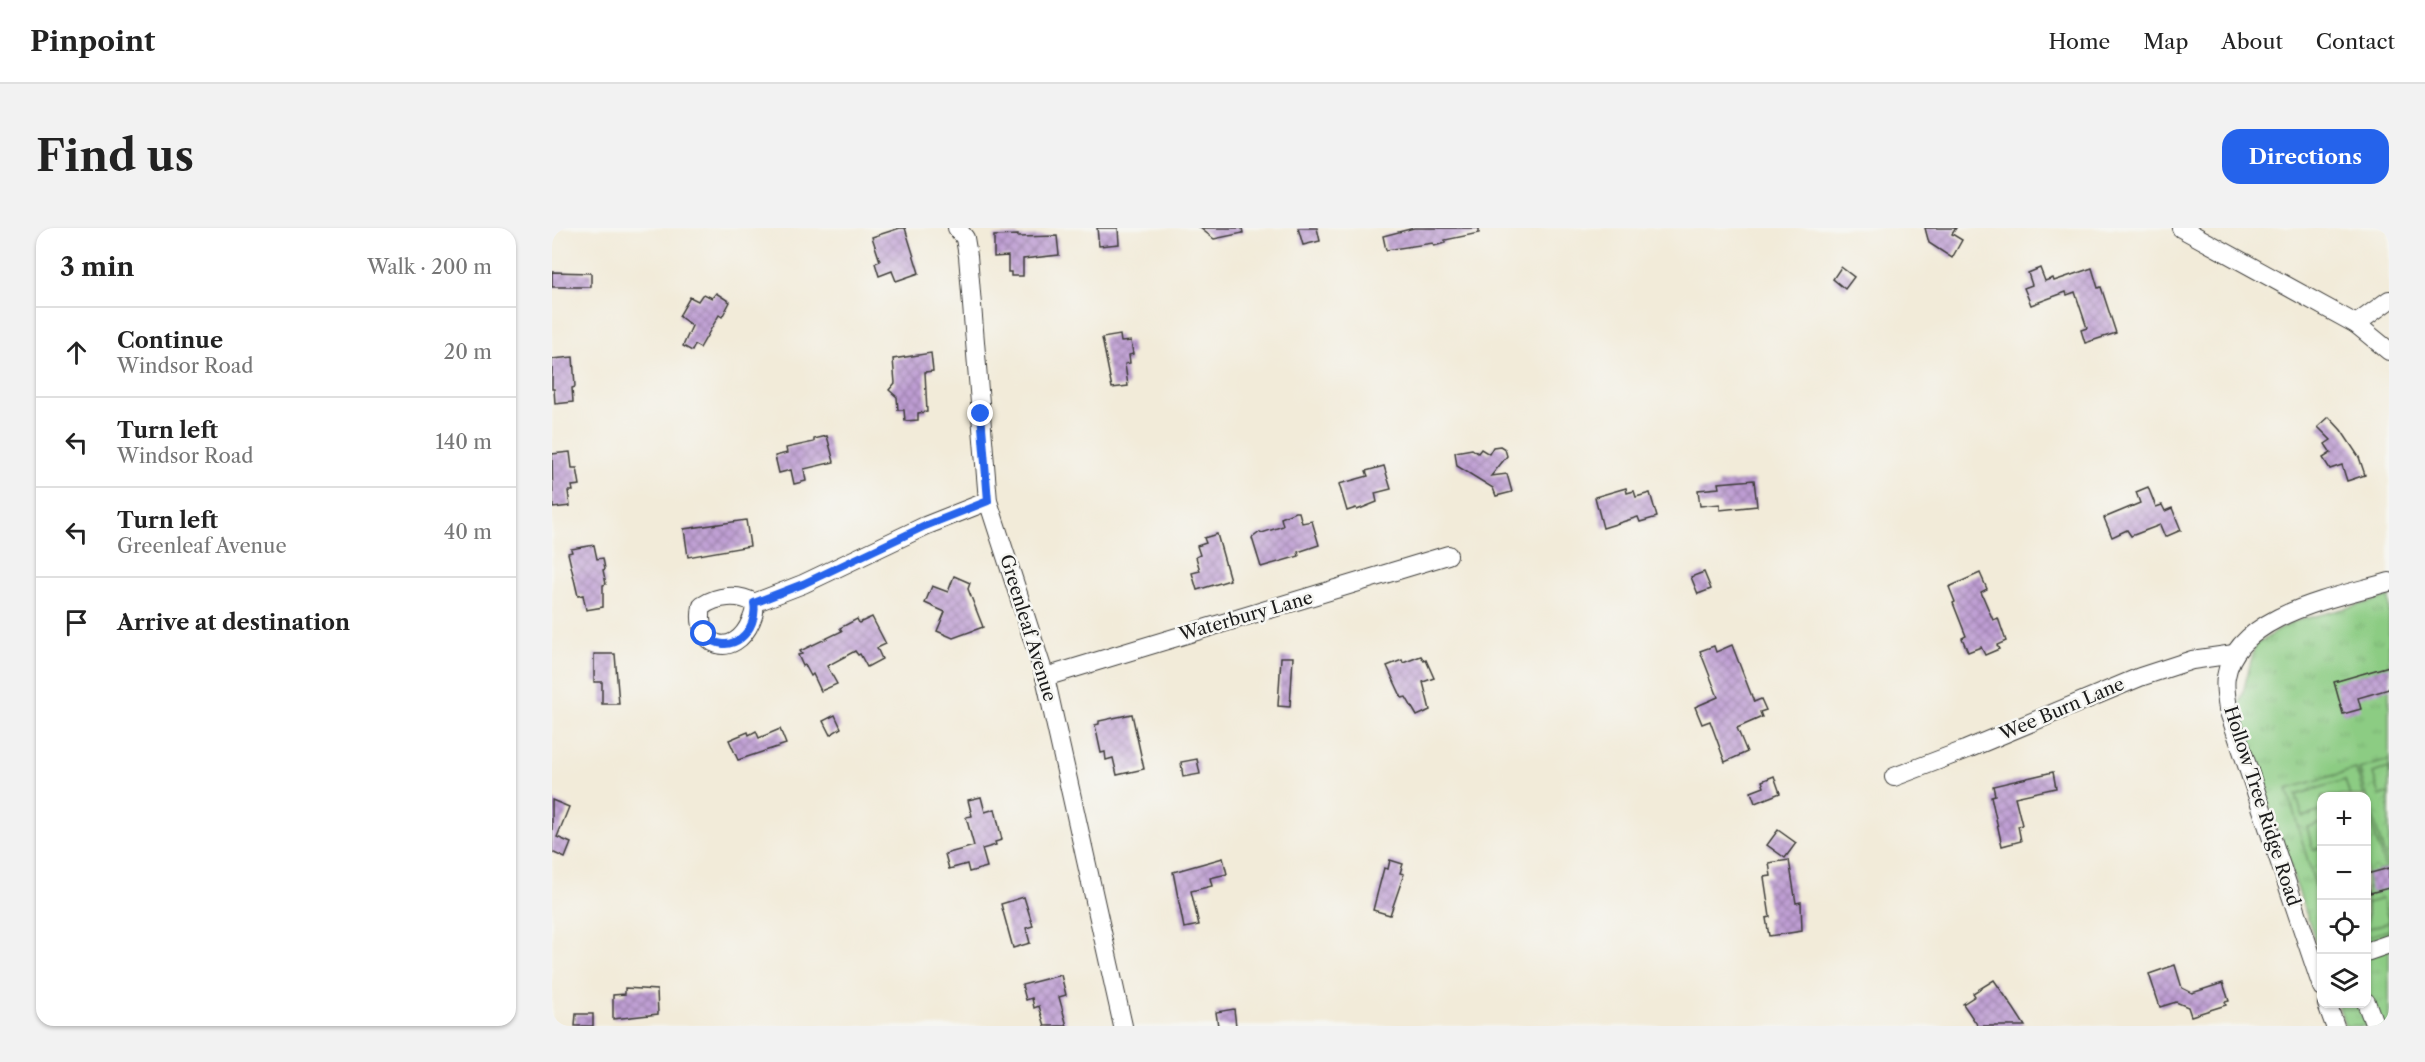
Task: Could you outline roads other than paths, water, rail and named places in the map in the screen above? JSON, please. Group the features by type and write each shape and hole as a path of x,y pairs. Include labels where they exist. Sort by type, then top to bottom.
{"street":[{"name":"Greenleaf Avenue","path":"957,228 965,238 968,256 988,501 1045,677 1123,1026"},
{"path":"2181,228 2356,324 2389,351"},
{"path":"2356,324 2389,300"},
{"path":"754,603 803,584 925,526 988,501"},
{"name":"Waterbury Lane","path":"1045,677 1448,555"},
{"path":"2234,654 2247,639 2280,615 2389,582"},
{"name":"Wee Burn Lane","path":"1894,777 1965,750 2140,676 2192,660 2234,654"},
{"name":"Hollow Tree Ridge Road","path":"2234,654 2226,677 2228,709 2317,972"},
{"path":"2371,951 2389,945"},
{"path":"2328,1008 2335,1026"},
{"path":"2369,1008 2375,1026"}]}
